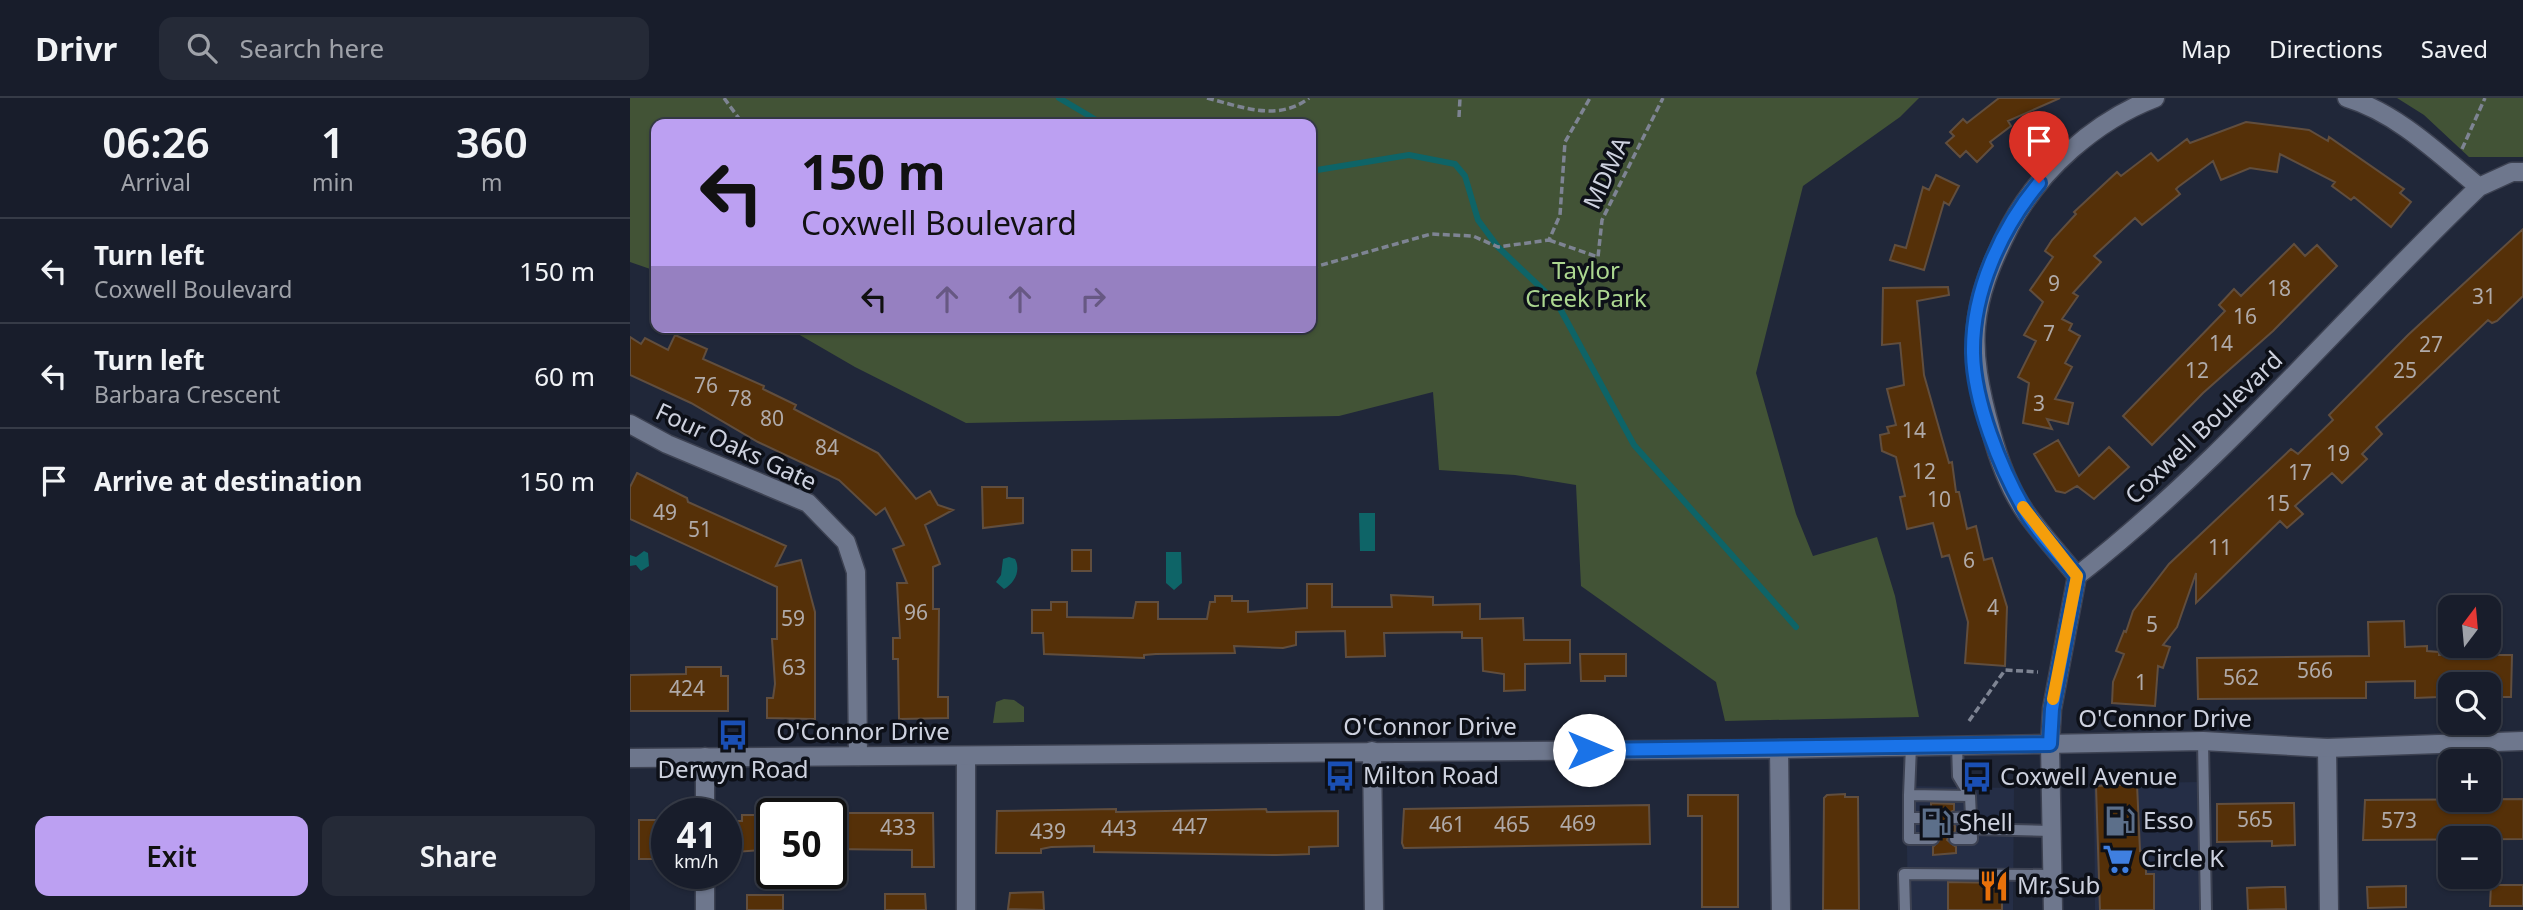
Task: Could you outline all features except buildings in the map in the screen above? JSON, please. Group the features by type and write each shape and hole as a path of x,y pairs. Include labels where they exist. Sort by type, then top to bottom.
{"street":[{"path":"2053,910 2050,744 2052,709 2077,576 2025,511 1997,455 1973,354 1979,303 1990,266 2022,204 2057,162 2092,133 2155,98"},
{"path":"2347,98 2360,102 2429,144 2479,187 2512,172 2523,172"},
{"name":"Coxwell Boulevard","path":"2077,576 2129,534 2279,390 2479,187"},
{"name":"Four Oaks Gate","path":"630,424 667,444 807,503 846,542 856,572 858,756"},
{"name":"O'Connor Drive","path":"630,758 1779,749 2203,741 2327,748 2523,741"},
{"path":"2327,748 2329,910"},
{"path":"1779,749 1781,910"},
{"path":"1372,751 1374,910"},
{"path":"705,757 705,798"},
{"path":"966,757 966,910"},
{"path":"705,889 705,910"}],"lane":[{"path":"2203,741 2206,910"},
{"path":"1955,839 1972,839 1970,796 1958,776 1957,745"},
{"path":"1911,746 1909,839 1933,839"},
{"path":"1909,795 1970,796"},
{"path":"1909,818 1931,818"},
{"path":"1954,818 1971,823 2051,831"},
{"path":"1905,910 1904,874 2052,875"}],"path":[{"path":"724,98 739,119"},
{"path":"1207,98 1270,112 1295,109 1309,98"},
{"path":"1459,117 1460,98"},
{"path":"1316,267 1431,234 1473,236 1498,247 1549,240 1560,215 1565,142 1590,98"},
{"name":"MDMA","path":"1549,240 1598,257 1602,220 1663,98"},
{"path":"2461,151 2485,98"},
{"path":"1969,721 2005,670 2038,672"}],"shaded area":[{"path":"1359,513 1375,513 1375,551 1360,551"},
{"path":"644,551 648,553 649,566 641,571 636,565 630,566 630,555 636,557"},
{"path":"1166,552 1181,552 1182,583 1174,590 1166,583"},
{"path":"1003,559 1015,559 1017,572 1014,580 1004,589 996,582 1001,575"},
{"path":"2199,782 2199,910 2095,910 2094,784"},
{"path":"1906,786 2014,788 2013,910 1908,910"}],"green space":[{"name":"Taylor Creek Park","path":"630,98 1919,98 1900,117 1803,186 1756,373 1796,514 1813,556 1877,537 1895,596 1919,717 1725,721 1716,682 1581,586 1576,485 1515,475 1439,470 1433,392 1339,416 966,423 855,367 796,333 1316,333 1316,119 651,119 651,269 630,262"},
{"path":"2397,98 2523,98 2523,157 2469,157 2424,115"},
{"path":"1014,700 1024,707 1024,722 993,723 996,702"}],"waterway":[{"path":"1059,98 1095,119"},
{"path":"1316,170 1409,155 1455,164 1465,176 1478,220 1498,247 1557,303 1634,445 1796,627"}],"slow traffic":[{"path":"2023,507 2077,576 2053,699"}],"place":[{"name":"Derwyn Road","path":"733,735"},
{"name":"Milton Road","path":"1340,776"},
{"name":"Coxwell Avenue","path":"1977,777"},
{"name":"Esso","path":"2120,821"},
{"name":"Shell","path":"1936,823"},
{"name":"Circle K","path":"2118,859"},
{"name":"Mr. Sub","path":"1994,886"}],"route":[{"path":"1589,750 2050,744 2059,664 2077,576 2025,511 1997,455 1981,397 1973,354 1979,303 1990,266 2022,204 2039,183"}]}
